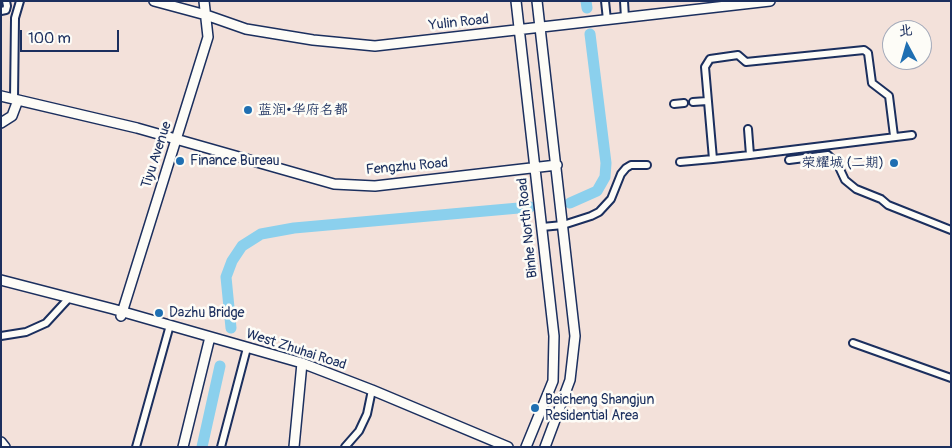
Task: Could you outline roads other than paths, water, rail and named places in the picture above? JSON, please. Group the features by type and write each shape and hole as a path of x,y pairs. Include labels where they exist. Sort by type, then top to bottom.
{"street":[{"path":"6,1 7,6 3,11 16,18"},
{"path":"1,123 12,116 16,99 16,18 20,1"},
{"name":"Yulin Road","path":"154,1 206,15 246,29 313,40 375,46 770,1"},
{"name":"Tiyu Avenue","path":"121,314 208,38 204,1"},
{"name":"Binhe North Road","path":"516,1 554,336 553,381 526,447"},
{"path":"537,1 575,336 570,380 545,447"},
{"path":"605,1 606,20"},
{"path":"624,1 625,18"},
{"path":"713,159 705,67 710,59 715,57 738,56 746,62 864,50 868,53 872,83 889,96 894,136"},
{"name":"Fengzhu Road","path":"1,96 176,139 334,184 375,186 557,165"},
{"path":"693,102 707,100"},
{"path":"674,104 684,103"},
{"path":"748,129 750,155"},
{"path":"680,162 912,134"},
{"path":"790,160 828,155 838,165 845,180 856,189 881,199 888,205 951,230"},
{"path":"541,225 562,223 591,216 599,212 611,199 621,174 626,168 631,165 647,165"},
{"name":"West Zhuhai Road","path":"1,280 68,300"},
{"name":"West Zhuhai Road","path":"1,284 121,314 301,365 508,447"},
{"path":"1,336 26,332 46,323 68,300"},
{"path":"136,447 169,327"},
{"path":"183,447 210,339"},
{"path":"853,343 951,378"},
{"path":"221,447 246,350"},
{"path":"294,447 301,365"},
{"path":"345,447 359,431 367,414 371,392"},
{"name":"West Zhuhai Road","path":"371,392 497,447"},
{"path":"1,442 5,447"}],"waterway":[{"path":"586,1 587,8"},
{"path":"570,203 597,191 605,177 606,163 590,34"},
{"path":"231,328 226,277 232,261 242,246 261,234 294,228 530,207"},
{"path":"202,447 220,366"}],"place":[{"name":"蓝润•华府名都","path":"248,110"},
{"name":"Finance Bureau","path":"180,161"},
{"name":"荣耀城 (二期)","path":"894,163"},
{"name":"Dazhu Bridge","path":"159,313"},
{"name":"Beicheng Shangjun Residential Area","path":"535,408"}]}
